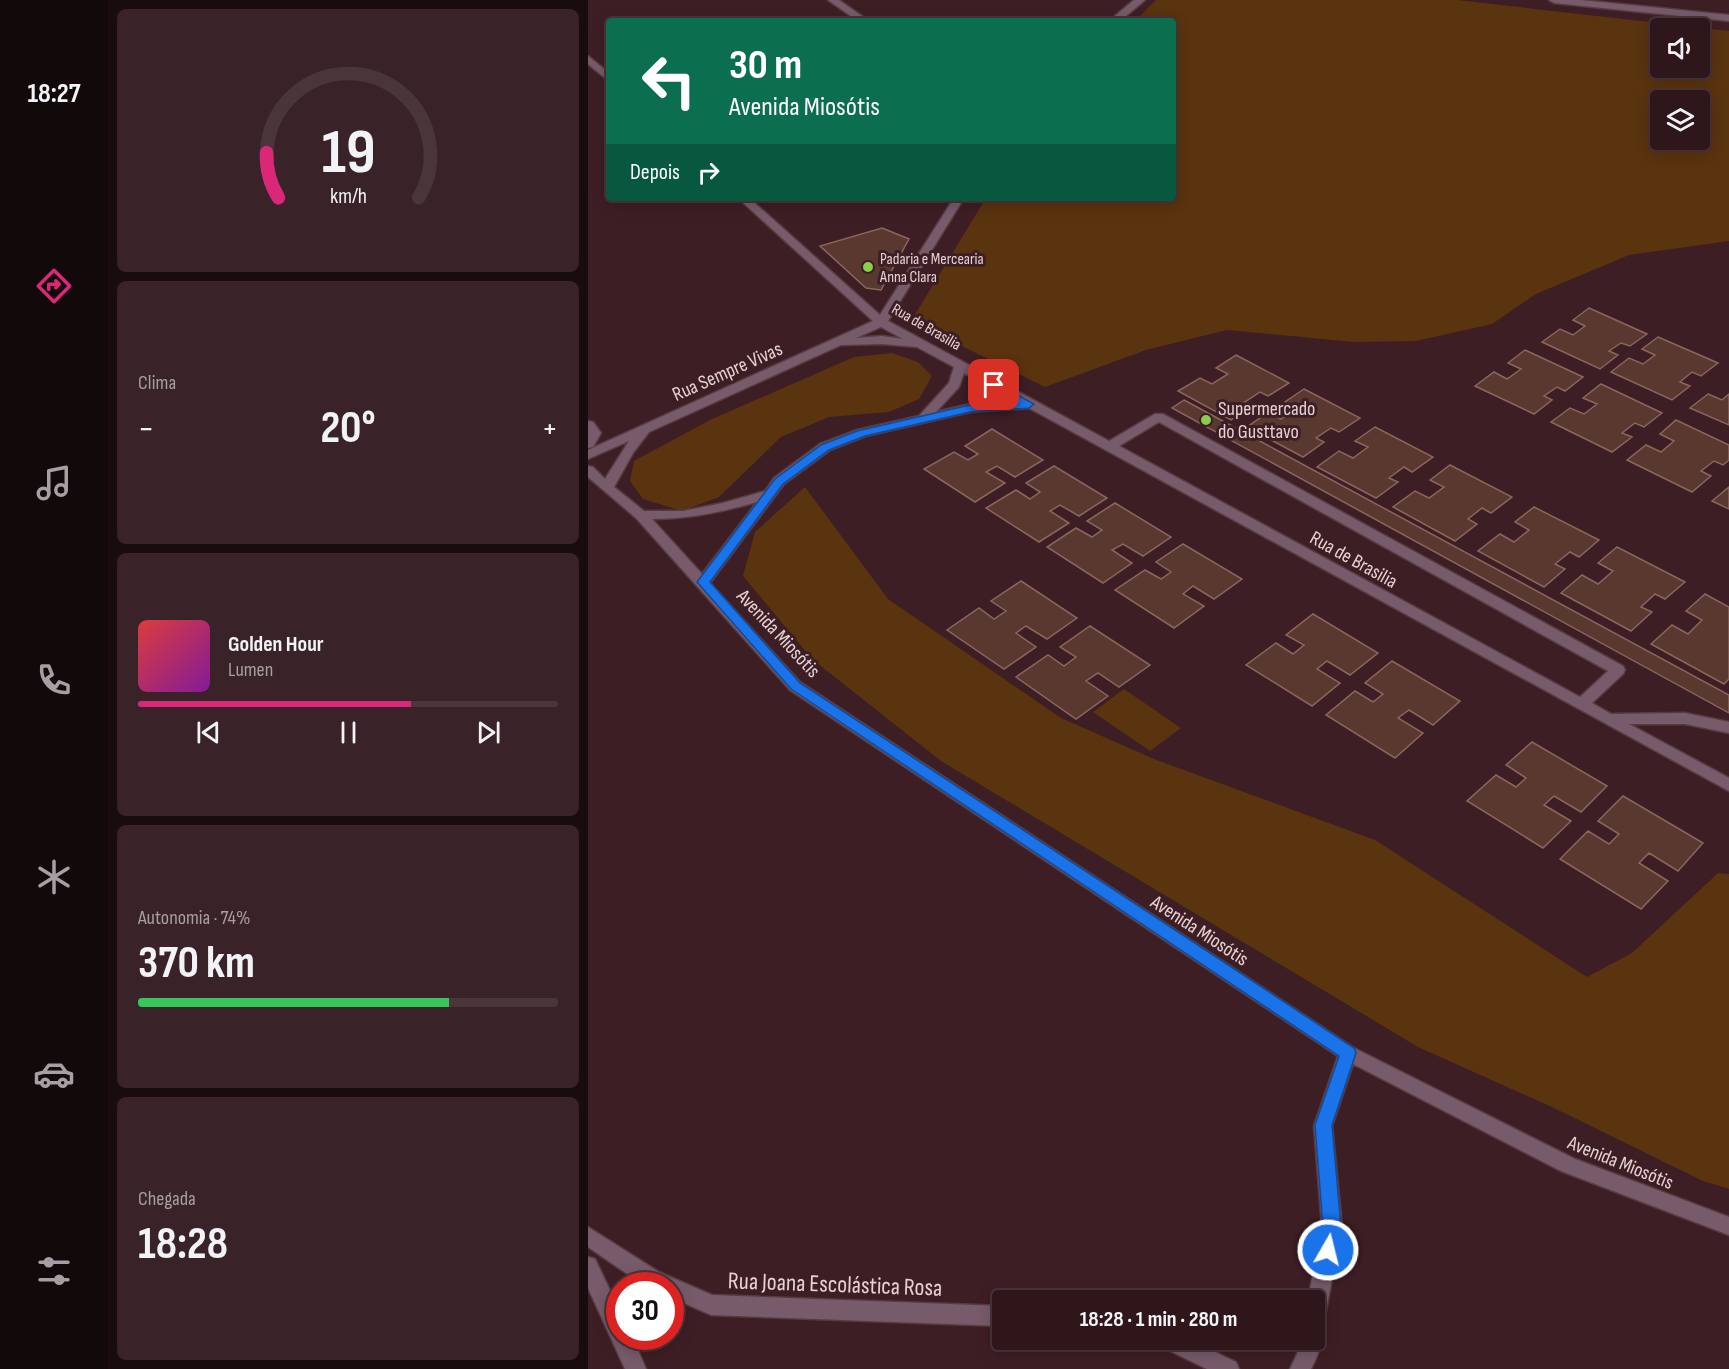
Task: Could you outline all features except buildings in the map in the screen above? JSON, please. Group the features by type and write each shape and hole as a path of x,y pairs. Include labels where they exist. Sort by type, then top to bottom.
{"street":[{"path":"833,0 860,18"},
{"path":"1118,18 1140,0"},
{"path":"1554,0 1729,18"},
{"path":"588,59 606,75"},
{"name":"Rua de Brasilia","path":"746,201 881,322 1729,785"},
{"path":"881,322 957,201"},
{"name":"Rua Sempre Vivas","path":"588,455 881,322"},
{"path":"837,342 882,340 925,346"},
{"name":"Rua de Brasilia","path":"922,420 955,384 960,366"},
{"path":"703,582 779,481 825,447 862,433 970,408 1029,404"},
{"path":"1109,447 1159,417 1618,670 1581,705"},
{"path":"588,425 595,434 588,444"},
{"path":"607,488 627,451 647,428"},
{"name":"Avenida Miosótis","path":"588,470 641,515 795,686 1348,1053 1568,1165 1729,1226"},
{"path":"641,515 683,515 725,507 768,494"},
{"path":"1606,719 1666,718 1717,723 1729,728"},
{"path":"1320,1290 1332,1227 1323,1125 1348,1053"},
{"name":"Rua Joana Escolástica Rosa","path":"588,1236 642,1272"},
{"path":"588,1266 606,1305"},
{"name":"Rua Joana Escolástica Rosa","path":"684,1293 711,1305 992,1316"},
{"path":"627,1350 636,1369"},
{"path":"1190,1350 1229,1369"},
{"path":"1300,1369 1309,1350"}],"shaded area":[{"path":"1156,0 1457,0 1650,22 1650,78 1710,78 1710,29 1729,31 1729,241 1629,255 1536,294 1492,324 1416,341 1354,342 1227,330 1146,350 1045,387 911,321 984,201 1176,201 1176,18 1138,18"},
{"path":"892,353 918,362 932,376 919,399 889,412 829,417 781,437 719,497 682,511 643,499 630,481 634,461 712,419 854,357"},
{"path":"805,487 888,599 1061,718 1154,759 1375,840 1587,977 1632,953 1718,873 1729,874 1729,1189 1703,1181 1554,1108 1418,1047 941,761 812,659 743,576 755,532"},
{"path":"1124,689 1181,728 1150,751 1093,712"}],"place":[{"name":"Padaria e Mercearia Anna Clara","path":"868,267"},
{"name":"Supermercado do Gusttavo","path":"1206,420"}],"route":[{"path":"994,385 1029,404 970,408 862,433 825,447 779,481 703,582 795,686 1348,1053 1323,1125 1332,1227 1328,1250"}]}
